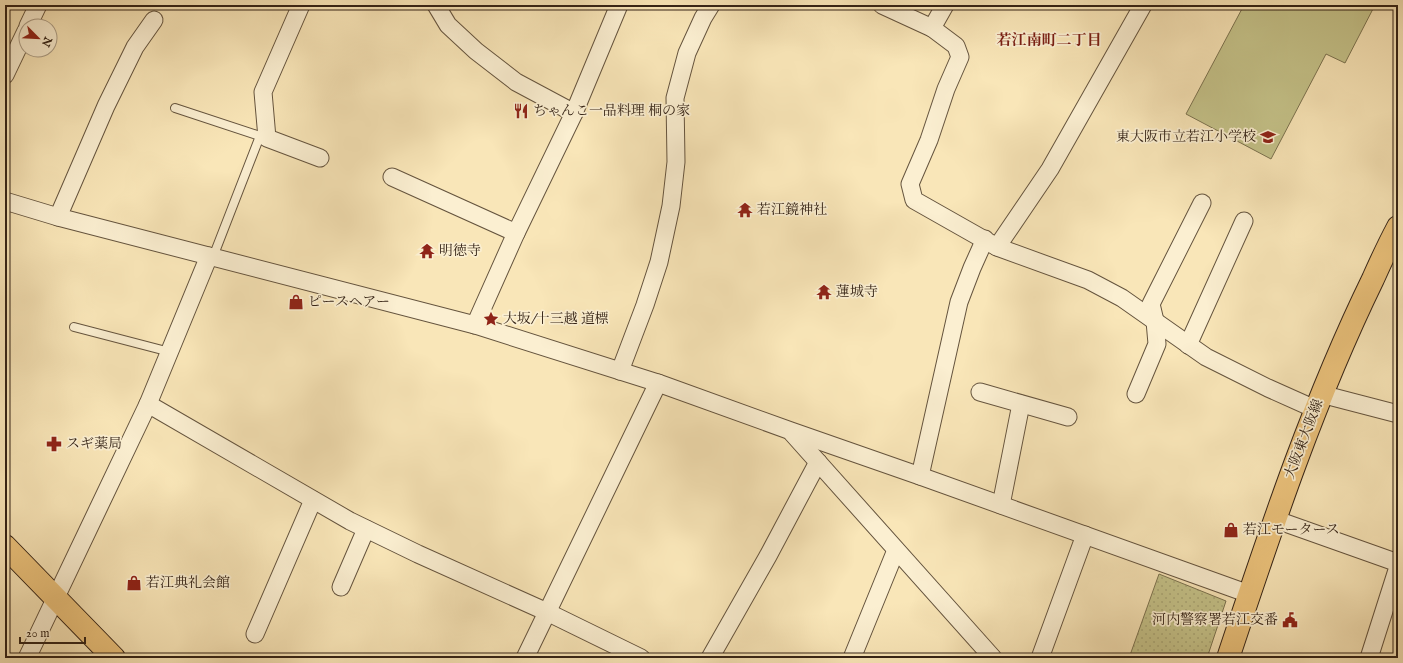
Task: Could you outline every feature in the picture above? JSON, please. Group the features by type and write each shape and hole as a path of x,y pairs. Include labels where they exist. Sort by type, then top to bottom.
{"main road":[{"name":"大阪東大阪線","path":"1228,658 1274,519 1318,402 1357,311 1398,227"},
{"path":"5,546 114,658"}],"street":[{"path":"32,18 38,5"},
{"path":"301,5 263,92 263,137 320,158"},
{"path":"436,5 448,25 476,51 516,82 574,113"},
{"path":"475,325 516,233 574,113 619,5"},
{"path":"620,371 645,305 659,262 670,206 676,162 675,98 687,52 703,18 711,5"},
{"path":"882,5 932,28 956,46 960,57 946,88 929,140 910,184 914,200 991,243 1088,280 1122,298 1206,357 1268,388 1318,402 1398,414"},
{"path":"932,28 945,5"},
{"path":"920,476 959,302 972,268 1050,169 1143,5"},
{"path":"58,217 106,106 135,47 154,20"},
{"path":"5,75 18,48"},
{"path":"392,177 516,233"},
{"path":"5,201 58,217 475,325 658,383 1249,594"},
{"path":"1136,394 1157,344 1155,322 1151,304 1202,203"},
{"path":"1188,345 1244,221"},
{"path":"27,658 148,404 211,256"},
{"path":"525,658 658,383"},
{"path":"980,392 1068,416"},
{"path":"148,404 313,500 366,529 547,612 641,658"},
{"path":"1001,505 1021,404"},
{"path":"791,431 993,658"},
{"path":"710,658 768,556 818,462"},
{"path":"255,634 313,500"},
{"path":"1274,519 1398,563"},
{"path":"341,587 366,529"},
{"path":"1040,658 1086,535"},
{"path":"852,658 896,550"},
{"path":"1369,658 1398,567"}],"lane":[{"path":"175,108 263,137 211,256"},
{"path":"74,327 170,352"}],"shaded area":[{"path":"1244,5 1375,5 1345,63 1326,54 1271,159 1186,114"},
{"path":"1159,574 1226,601 1207,658 1129,658"}],"place":[{"name":"ちゃんこ一品料理 桐の家","path":"521,111"},
{"name":"東大阪市立若江小学校","path":"1268,137"},
{"name":"若江鏡神社","path":"745,210"},
{"name":"明徳寺","path":"427,251"},
{"name":"蓮城寺","path":"824,292"},
{"name":"ピースヘアー","path":"296,302"},
{"name":"大坂/十三越 道標","path":"491,319"},
{"name":"スギ薬局","path":"54,444"},
{"name":"若江モータース","path":"1231,530"},
{"name":"若江典礼会館","path":"134,583"},
{"name":"河内警察署若江交番","path":"1290,620"}],"district":[{"name":"若江南町二丁目","path":"1049,40"}]}
